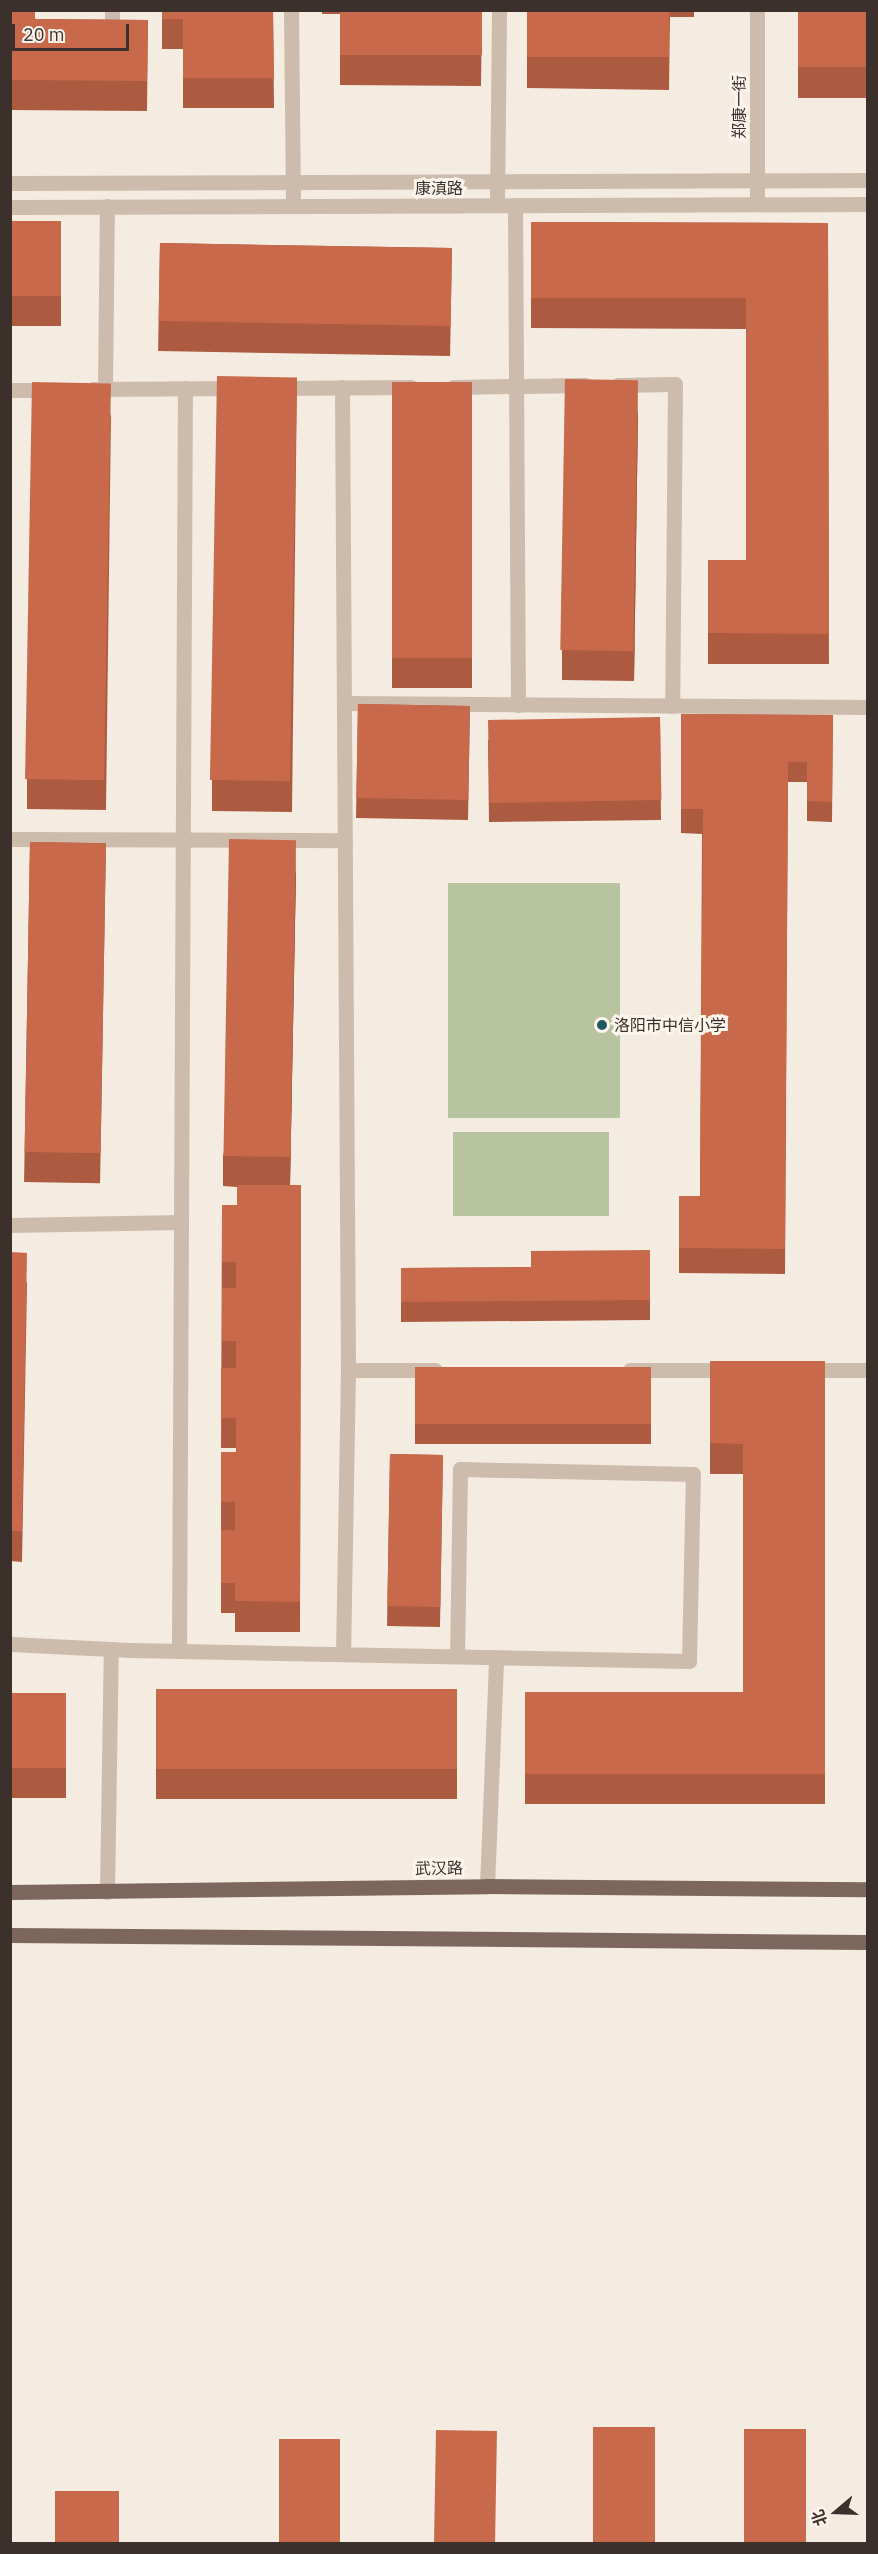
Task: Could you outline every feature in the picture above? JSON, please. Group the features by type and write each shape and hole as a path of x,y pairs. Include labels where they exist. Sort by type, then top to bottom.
{"main road":[{"name":"武汉路","path":"10,1892 487,1886 867,1889"},
{"path":"10,1935 867,1942"}],"street":[{"path":"291,10 293,206"},
{"path":"497,205 499,10"},
{"name":"郑康一街","path":"757,10 757,204"},
{"name":"康滇路","path":"10,183 867,180"},
{"name":"康滇路","path":"10,207 867,204"},
{"path":"515,205 518,705"},
{"path":"105,389 107,206"},
{"path":"10,390 675,384 672,706"},
{"path":"342,387 348,1370 343,1654"},
{"path":"179,1651 185,388"},
{"path":"344,703 867,707"},
{"path":"10,839 345,840"},
{"path":"10,1225 181,1222"},
{"path":"348,1370 454,1370"},
{"path":"608,1370 749,1370"},
{"path":"785,1370 867,1370"},
{"path":"10,1644 179,1651 689,1661 693,1474 460,1469 457,1656"},
{"path":"108,1892 111,1649"},
{"path":"487,1886 496,1657"}],"green space":[{"path":"448,883 620,883 620,1118 448,1118"},
{"path":"453,1132 609,1132 609,1216 453,1216"}],"building":[{"path":"10,10 35,10 35,19 148,20 147,81 10,80"},
{"path":"162,10 273,10 274,78 183,78 183,19 162,19"},
{"path":"340,10 482,10 482,55 340,55"},
{"path":"527,10 669,10 669,57 527,57"},
{"path":"798,10 867,10 867,67 798,67"},
{"path":"10,221 61,221 61,296 10,296"},
{"path":"531,222 828,223 829,634 708,633 708,560 746,560 746,298 531,298"},
{"path":"160,243 452,248 451,326 159,321"},
{"path":"217,376 297,377 290,781 210,780"},
{"path":"565,379 638,380 633,651 560,650"},
{"path":"32,382 111,383 104,780 25,779"},
{"path":"392,382 472,382 472,658 392,658"},
{"path":"358,704 470,706 468,800 356,798"},
{"path":"681,714 833,715 832,802 807,801 807,762 788,762 788,757 681,757"},
{"path":"660,717 661,800 489,803 488,720"},
{"path":"681,757 788,757 785,1249 679,1248 679,1196 700,1196 703,809 681,809"},
{"path":"229,839 296,840 290,1157 223,1156"},
{"path":"30,842 106,843 101,1153 25,1152"},
{"path":"237,1185 301,1185 300,1602 235,1601 235,1583 221,1583 221,1530 235,1530 235,1502 221,1502 221,1452 236,1452 236,1418 221,1418 221,1368 236,1368 236,1341 222,1341 222,1288 236,1288 236,1262 222,1262 222,1205 237,1205"},
{"path":"650,1250 650,1300 401,1302 401,1268 531,1267 531,1251"},
{"path":"10,1252 27,1253 22,1531 10,1531"},
{"path":"710,1361 825,1361 825,1774 525,1774 525,1692 743,1692 743,1444 710,1443"},
{"path":"415,1367 651,1367 651,1424 415,1424"},
{"path":"390,1454 443,1455 440,1607 387,1606"},
{"path":"156,1689 457,1689 457,1769 156,1769"},
{"path":"10,1693 66,1693 66,1768 10,1768"},
{"path":"593,2427 655,2427 655,2544 593,2544"},
{"path":"744,2429 806,2429 806,2544 744,2544"},
{"path":"436,2430 497,2431 495,2544 434,2544"},
{"path":"279,2439 340,2439 340,2544 279,2544"},
{"path":"55,2491 119,2491 119,2544 55,2544"}],"place":[{"name":"洛阳市中信小学","path":"602,1025"}]}
